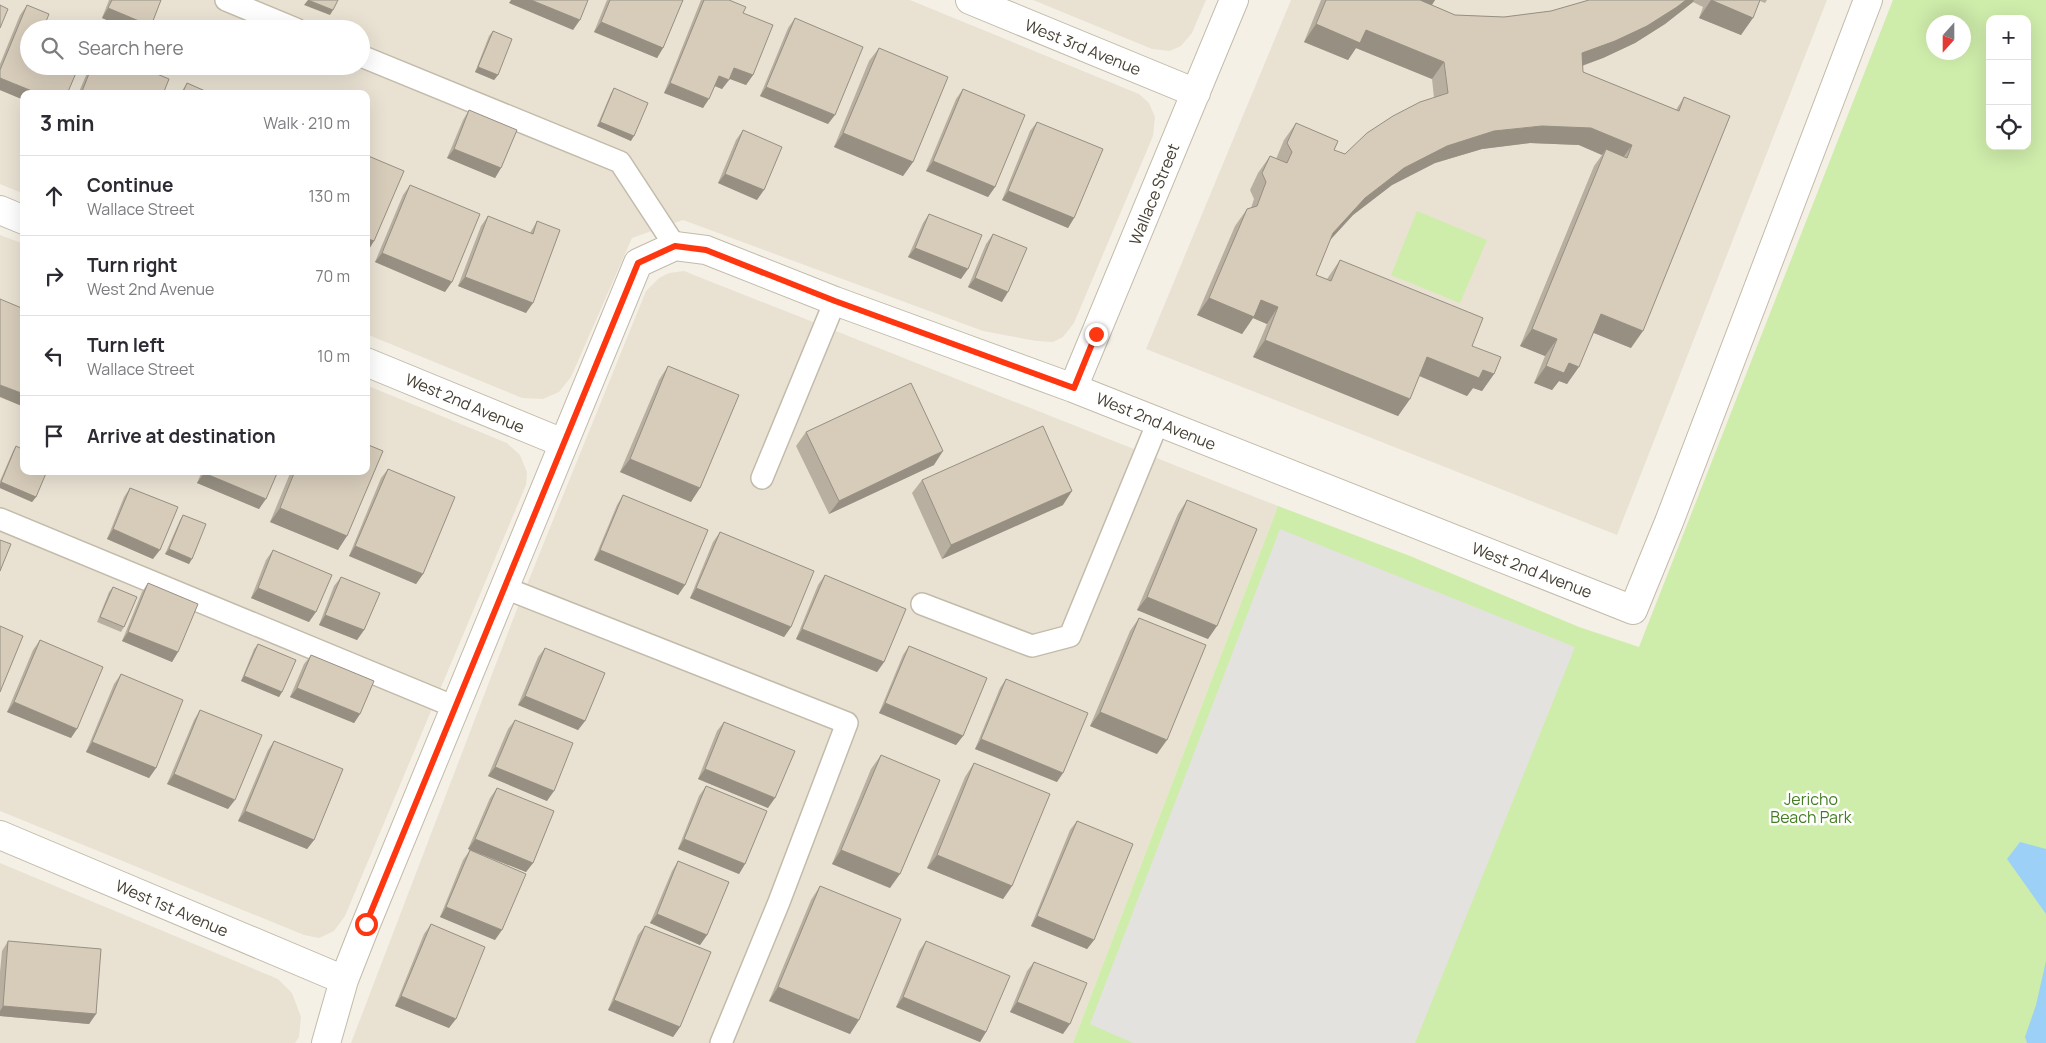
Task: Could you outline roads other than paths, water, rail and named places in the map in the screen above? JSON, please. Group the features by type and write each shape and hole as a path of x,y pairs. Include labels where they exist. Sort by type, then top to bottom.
{"street":[{"name":"West 3rd Avenue","path":"970,0 1196,93"},
{"name":"Wallace Street","path":"1074,388 1234,0"},
{"name":"West 2nd Avenue","path":"675,246 706,250 835,301 1074,388 1633,610 1669,522 1868,0"},
{"path":"0,210 20,218"},
{"path":"326,1043 344,980 638,263 675,246"},
{"name":"West 2nd Avenue","path":"370,364 563,443"},
{"name":"West 1st Avenue","path":"0,835 344,980"}],"lane":[{"path":"226,0 274,20"},
{"path":"370,60 620,162 675,246"},
{"path":"762,478 835,301"},
{"path":"922,604 1032,646 1070,636 1158,422"},
{"path":"0,519 455,708"},
{"path":"505,588 847,723 779,902 721,1043"}],"water":[{"path":"2020,842 2046,849 2046,914 2007,859"},
{"path":"2046,961 2046,1043 2027,1043 2025,1037 2036,1005"}],"park label":[{"name":"Jericho Beach Park","path":"1811,808"}]}
